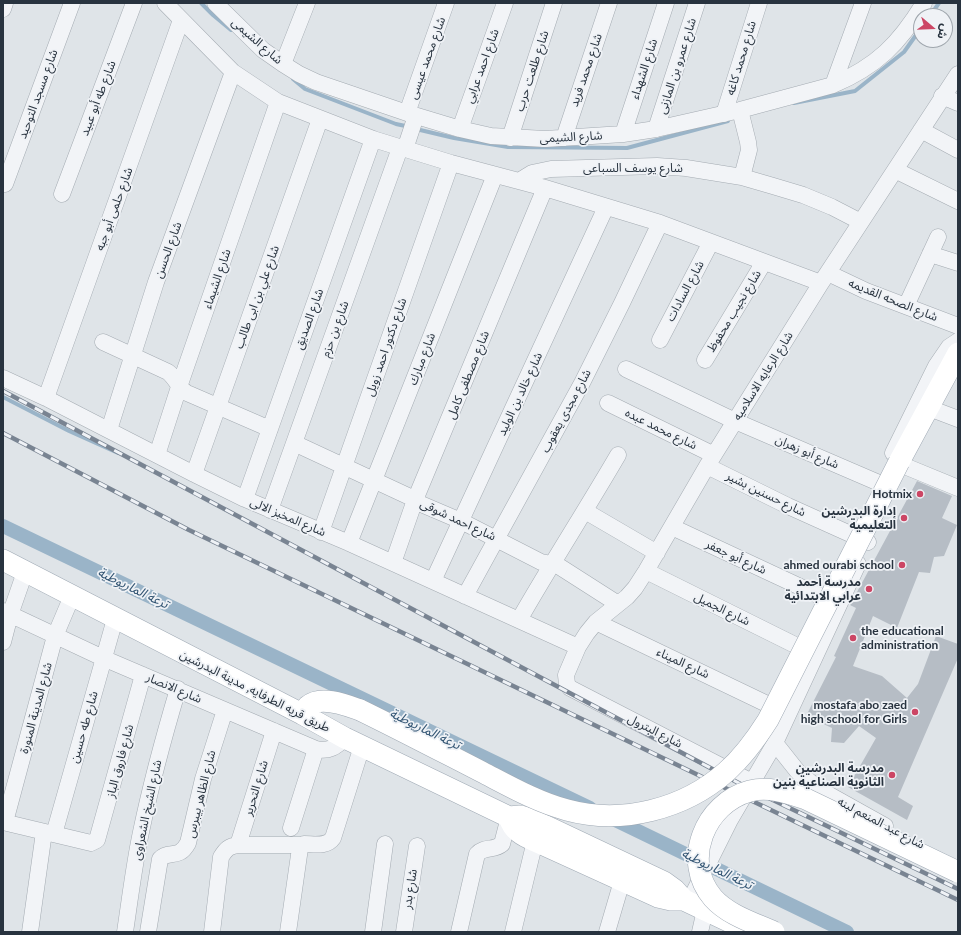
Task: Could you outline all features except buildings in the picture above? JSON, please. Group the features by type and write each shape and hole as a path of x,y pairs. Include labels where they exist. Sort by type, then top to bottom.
{"main road":[{"path":"302,714 308,706 318,702 340,703 360,710 512,788 539,800 568,810 602,815 638,814 666,806 691,796 726,772 757,738 903,464 958,353"},
{"name":"طريق قريه الطرفايه, مدينة البدرشين","path":"3,560 354,742 509,817 525,817 537,822 664,882 692,904"},
{"path":"774,932 738,916 723,907 713,898 705,886 700,871 700,841 714,814 724,804 737,796 751,791 766,789 786,792 806,799 958,872"},
{"name":"طريق قريه الطرفايه, مدينة البدرشين","path":"509,817 510,823 518,832 535,841 658,897 692,904 752,932"}],"street":[{"path":"3,9 5,3"},
{"name":"شارع مسجد التوحيد","path":"4,184 72,3"},
{"name":"شارع طه أبو عبيد","path":"62,194 134,3"},
{"path":"165,3 233,72 278,102 373,140 545,188 660,223 764,262 824,278"},
{"name":"شارع الشيمى","path":"215,3 254,42 283,64 316,82 460,129 491,136 545,139 623,134 656,129 724,114 833,85 859,73 887,52 902,36 924,3"},
{"path":"283,64 307,3"},
{"name":"شارع محمد عيسى","path":"402,149 446,3"},
{"name":"شارع احمد عرابي","path":"460,129 505,3"},
{"name":"شارع طلعت حرب","path":"510,138 554,3"},
{"name":"شارع محمد فريد","path":"564,138 609,3"},
{"name":"شارع الشهداء","path":"623,134 666,3"},
{"name":"شارع عمرو بن المازنى","path":"656,129 697,3"},
{"name":"شارع محمد كاغه","path":"724,114 759,3"},
{"path":"833,85 863,3"},
{"name":"شارع حلمى أبو جبه","path":"46,398 181,20"},
{"name":"شارع الحسن","path":"109,430 156,282 233,72"},
{"name":"شارع الرعايه الاسلاميه","path":"566,675 578,647 587,633 596,622 635,588 711,460 824,278 942,96 958,74"},
{"path":"942,96 958,103"},
{"name":"شارع الشيماء","path":"157,455 179,387 278,102"},
{"path":"740,110 749,150 742,177"},
{"name":"شارع علي بن ابى طالب","path":"194,474 320,119"},
{"path":"921,130 958,150"},
{"name":"شارع الصديق","path":"245,499 373,140"},
{"name":"شارع بن حزم","path":"270,510 402,149"},
{"name":"شارع دكتور احمد زويل","path":"322,532 451,163"},
{"name":"شارع يوسف السباعى","path":"519,181 532,174 551,169 657,166 686,168 742,177 803,195 832,207 861,222"},
{"path":"895,170 958,202"},
{"name":"شارع مبارك","path":"349,543 495,175"},
{"name":"شارع مصطفى كامل","path":"393,563 415,500 545,188"},
{"name":"شارع خالد بن الوليد","path":"433,581 606,207"},
{"name":"شارع مجدى يعقوب","path":"465,596 582,383 660,223"},
{"path":"906,306 938,237"},
{"name":"شارع السادات","path":"660,340 711,242"},
{"path":"930,254 958,263"},
{"name":"شارع نجيب محفوظ","path":"704,360 764,262"},
{"name":"شارع الصحه القديمه","path":"824,278 866,291 958,326"},
{"path":"736,773 797,646 936,366 949,347 958,341"},
{"path":"103,342 168,372 176,380 179,387 187,393 270,429"},
{"path":"626,369 735,421"},
{"path":"700,932 692,904 699,880 730,820 776,743 903,464 958,375"},
{"name":"شارع المخبز الالى","path":"3,378 46,398 245,499 349,543 578,647"},
{"name":"شارع محمد عبده","path":"608,403 711,460"},
{"path":"937,411 958,419"},
{"name":"شارع أبو زهران","path":"735,421 879,483"},
{"name":"شارع احمد شوقى","path":"294,443 421,504 461,521 541,562 557,565 618,604"},
{"path":"520,620 618,455"},
{"name":"شارع حسنين بشير","path":"711,460 852,535 868,542"},
{"path":"903,464 958,488"},
{"path":"585,511 657,553"},
{"name":"شارع أبو جعفر","path":"672,527 822,597"},
{"name":"شارع الجميل","path":"646,571 797,646"},
{"path":"3,642 6,613 25,572"},
{"name":"شارع المدينة المنورة","path":"4,822 56,636 72,596"},
{"name":"شارع الانصار","path":"6,613 103,658 316,749 328,750 354,742"},
{"name":"شارع طه حسين","path":"49,833 115,619"},
{"name":"شارع الميناء","path":"596,622 769,704"},
{"name":"شارع فاروق الباز","path":"49,833 91,843 98,840 143,675"},
{"name":"شارع البترول","path":"566,675 567,684 570,688 752,782"},
{"name":"شارع الشيخ الشعراوى","path":"125,932 132,883 147,806 164,737 178,689"},
{"name":"شارع الظاهر بيبرس","path":"148,932 160,859 165,855 183,852 188,843 203,778 225,710"},
{"name":"شارع التحرير","path":"238,845 274,731"},
{"path":"212,932 221,857 225,850 231,846 238,845 325,844 329,843 333,838 354,742"},
{"name":"شارع عبد المنعم لبنه","path":"776,743 798,772 824,792 879,823 958,862"},
{"path":"291,828 316,749"},
{"path":"459,932 477,854 482,850 496,848 502,844 509,817"},
{"path":"4,822 49,833 30,932"},
{"path":"513,932 535,841"},
{"path":"373,932 385,844"},
{"path":"288,932 302,845"},
{"name":"شارع بدر","path":"404,932 417,846"},
{"path":"607,932 622,881"}],"waterway":[{"path":"201,3 231,30"},
{"path":"936,8 939,3"},
{"path":"794,103 855,91 904,52 913,39"},
{"path":"293,79 305,89 396,124 410,127"},
{"path":"416,129 454,138 508,147 627,148 728,121"},
{"path":"3,397 69,431 118,453"},
{"name":"ترعة الماريوطية","path":"3,526 590,808"},
{"name":"ترعة الماريوطية","path":"609,817 847,932"}],"railway":[{"path":"3,391 748,788 958,889"},
{"path":"3,433 189,530 958,900"}],"place":[{"name":"Hotmix","path":"920,494"},
{"name":"إدارة البدرشين التعليمية","path":"904,518"},
{"name":"ahmed ourabi school","path":"902,565"},
{"name":"مدرسة أحمد عرابي الابتدائية","path":"869,589"},
{"name":"the educational administration","path":"853,638"},
{"name":"mostafa abo zaed high school for Girls","path":"915,712"},
{"name":"مدرسة البدرشين الثانوية الصناعية بنين","path":"892,775"}]}
